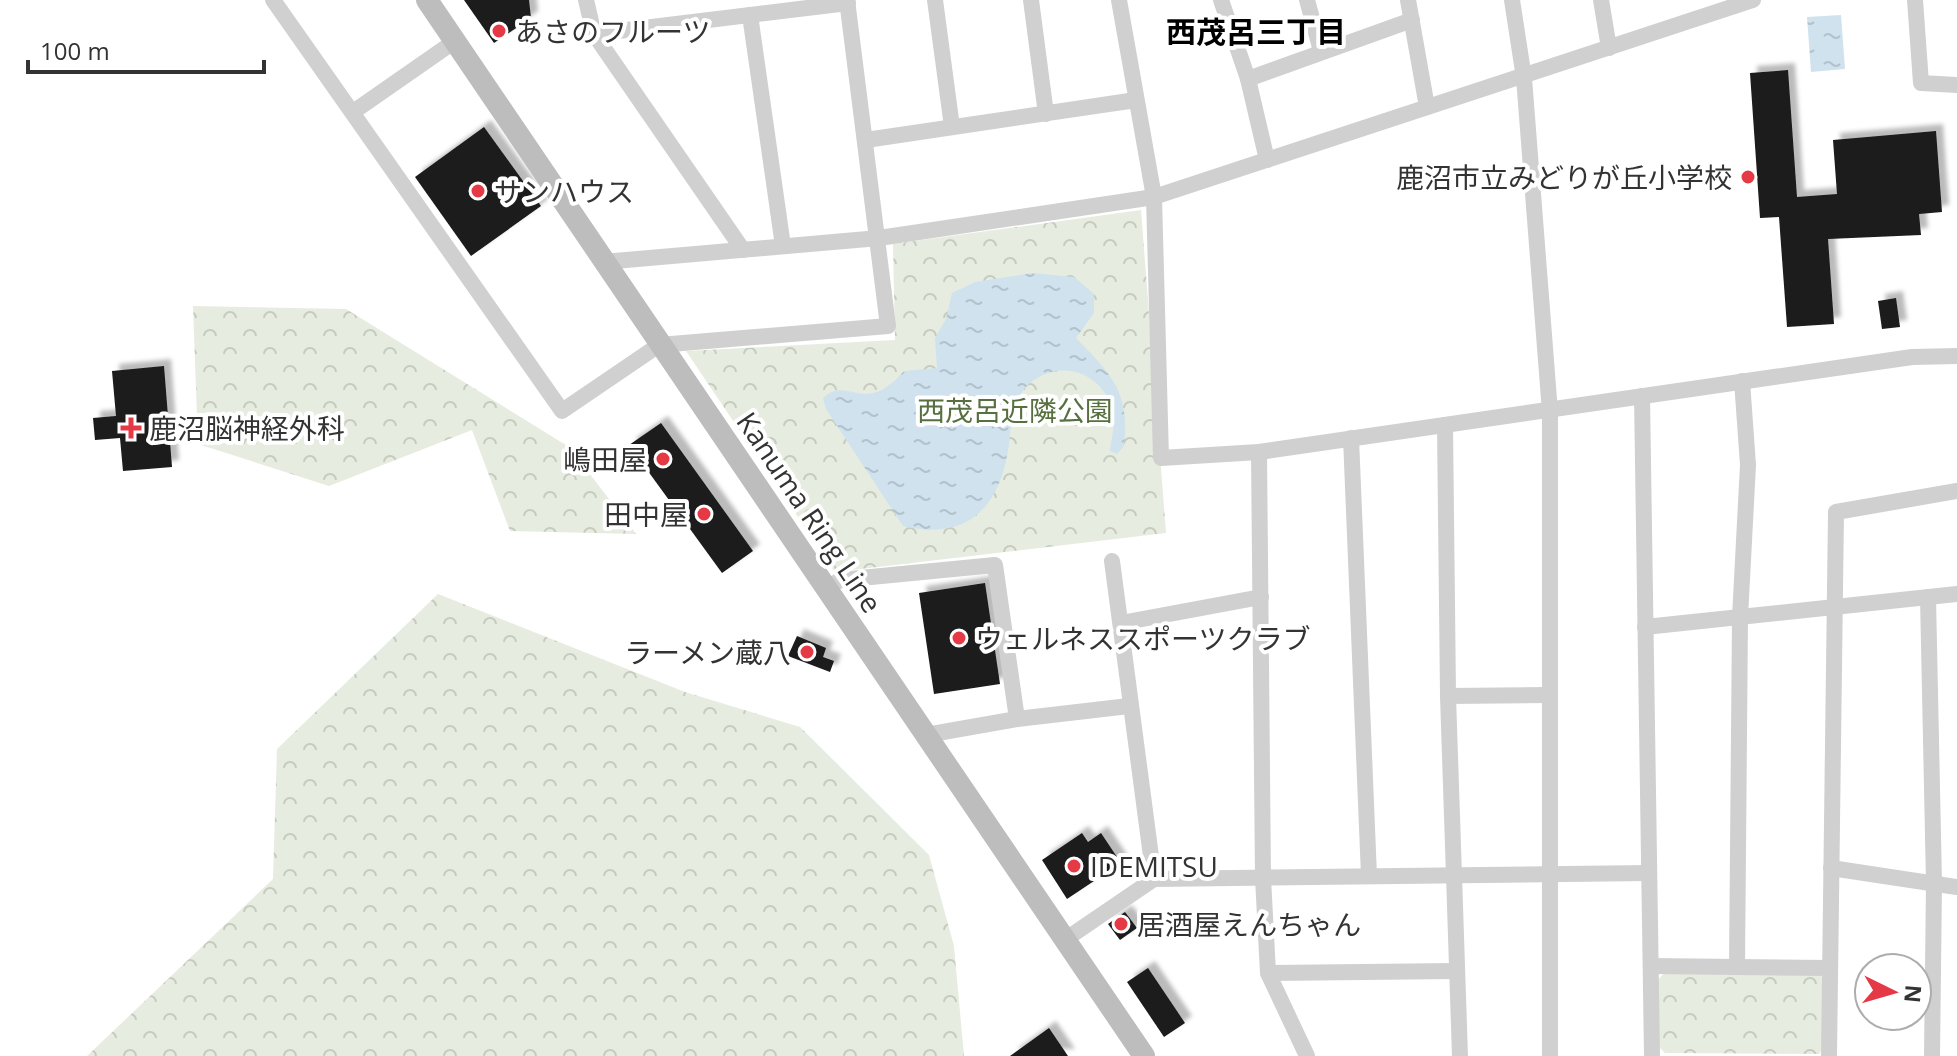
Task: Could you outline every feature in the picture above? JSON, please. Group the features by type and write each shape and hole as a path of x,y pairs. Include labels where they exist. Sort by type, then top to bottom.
{"main road":[{"name":"Kanuma Ring Line","path":"431,1 659,345 1144,1056"}],"street":[{"path":"273,0 562,411 659,345 888,326 847,2 594,34"},
{"path":"586,0 594,34 743,250"},
{"path":"935,0 952,127"},
{"path":"1031,0 1046,114"},
{"path":"1119,0 1154,197 1161,458 1259,452 1912,357 1957,356"},
{"path":"1221,0 1248,79 1267,160"},
{"path":"1307,0 1321,51"},
{"path":"1408,0 1427,107"},
{"path":"1512,0 1524,78 1550,412 1550,1056"},
{"path":"1601,0 1609,48"},
{"path":"603,262 879,238 1154,197 1524,78 1609,48 1703,8 1753,0"},
{"path":"1915,0 1921,83 1957,85"},
{"path":"750,15 783,246"},
{"path":"1248,79 1412,20"},
{"path":"353,112 455,41"},
{"path":"866,140 1136,100"},
{"path":"1737,967 1740,617 1748,465 1742,381"},
{"path":"1642,396 1652,1056"},
{"path":"1445,425 1448,696 1460,1056"},
{"path":"1351,438 1369,876"},
{"path":"1259,452 1263,878 1268,973 1307,1056"},
{"path":"1829,1056 1836,512 1957,491"},
{"path":"1112,561 1154,879"},
{"path":"826,589 840,580 995,565 1017,719"},
{"path":"1645,627 1957,594"},
{"path":"1121,623 1261,597"},
{"path":"1928,597 1934,883 1932,1056"},
{"path":"1448,696 1548,695"},
{"path":"926,735 1017,719 1129,706"},
{"path":"1831,868 1957,887"},
{"path":"1066,939 1154,879 1649,873"},
{"path":"1651,966 1830,968"},
{"path":"1268,973 1456,971"}],"green space":[{"name":"西茂呂近隣公園","path":"1141,210 1166,533 835,572 686,351 895,340 893,244"},
{"path":"193,306 346,309 569,447 636,534 510,531 472,430 329,486 198,444"},
{"path":"438,594 685,692 800,727 929,855 954,946 964,1056 87,1056 273,879 277,749"},
{"path":"1667,970 1820,974 1829,1002 1823,1047 1819,1054 1665,1053 1658,1046 1658,980"}],"water":[{"path":"1841,15 1845,69 1811,72 1807,17"},
{"path":"1033,273 1074,277 1094,294 1094,313 1076,338 1100,363 1116,386 1124,412 1124,446 1117,454 1110,451 1114,421 1111,406 1095,382 1071,371 1044,375 1030,383 1018,399 1002,476 985,507 973,518 942,529 903,526 826,409 823,398 841,390 867,394 878,392 904,371 937,368 935,338 946,319 952,293 975,282"}],"building":[{"name":"あさのフルーツ","path":"464,0 529,0 531,18 494,43"},
{"path":"1788,70 1797,197 1837,194 1833,140 1936,131 1942,212 1919,214 1921,235 1828,239 1834,324 1787,327 1779,217 1760,218 1750,73"},
{"name":"サンハウス","path":"484,127 541,206 471,256 415,177"},
{"path":"1896,298 1900,327 1882,329 1878,301"},
{"name":"鹿沼脳神経外科","path":"164,366 172,467 123,471 120,438 95,440 93,418 116,416 112,371"},
{"path":"661,423 753,551 722,573 629,445"},
{"name":"ウェルネススポーツクラブ","path":"985,583 1000,684 934,694 919,593"},
{"name":"ラーメン蔵八","path":"797,636 826,648 823,657 834,661 830,672 788,656"},
{"name":"IDEMITSU","path":"1082,833 1088,842 1101,833 1121,863 1067,899 1042,860"},
{"name":"居酒屋えんちゃん","path":"1125,912 1137,928 1120,940 1108,924"},
{"path":"1148,968 1185,1023 1164,1037 1127,982"},
{"path":"1049,1028 1068,1056 1010,1056"}],"place":[{"name":"あさのフルーツ","path":"499,31"},
{"name":"鹿沼市立みどりが丘小学校","path":"1748,177"},
{"name":"サンハウス","path":"478,191"},
{"name":"鹿沼脳神経外科","path":"131,428"},
{"name":"嶋田屋","path":"663,459"},
{"name":"田中屋","path":"704,514"},
{"name":"ウェルネススポーツクラブ","path":"959,638"},
{"name":"ラーメン蔵八","path":"807,652"},
{"name":"IDEMITSU","path":"1074,866"},
{"name":"居酒屋えんちゃん","path":"1121,924"}],"district":[{"name":"西茂呂三丁目","path":"1256,31"}]}
